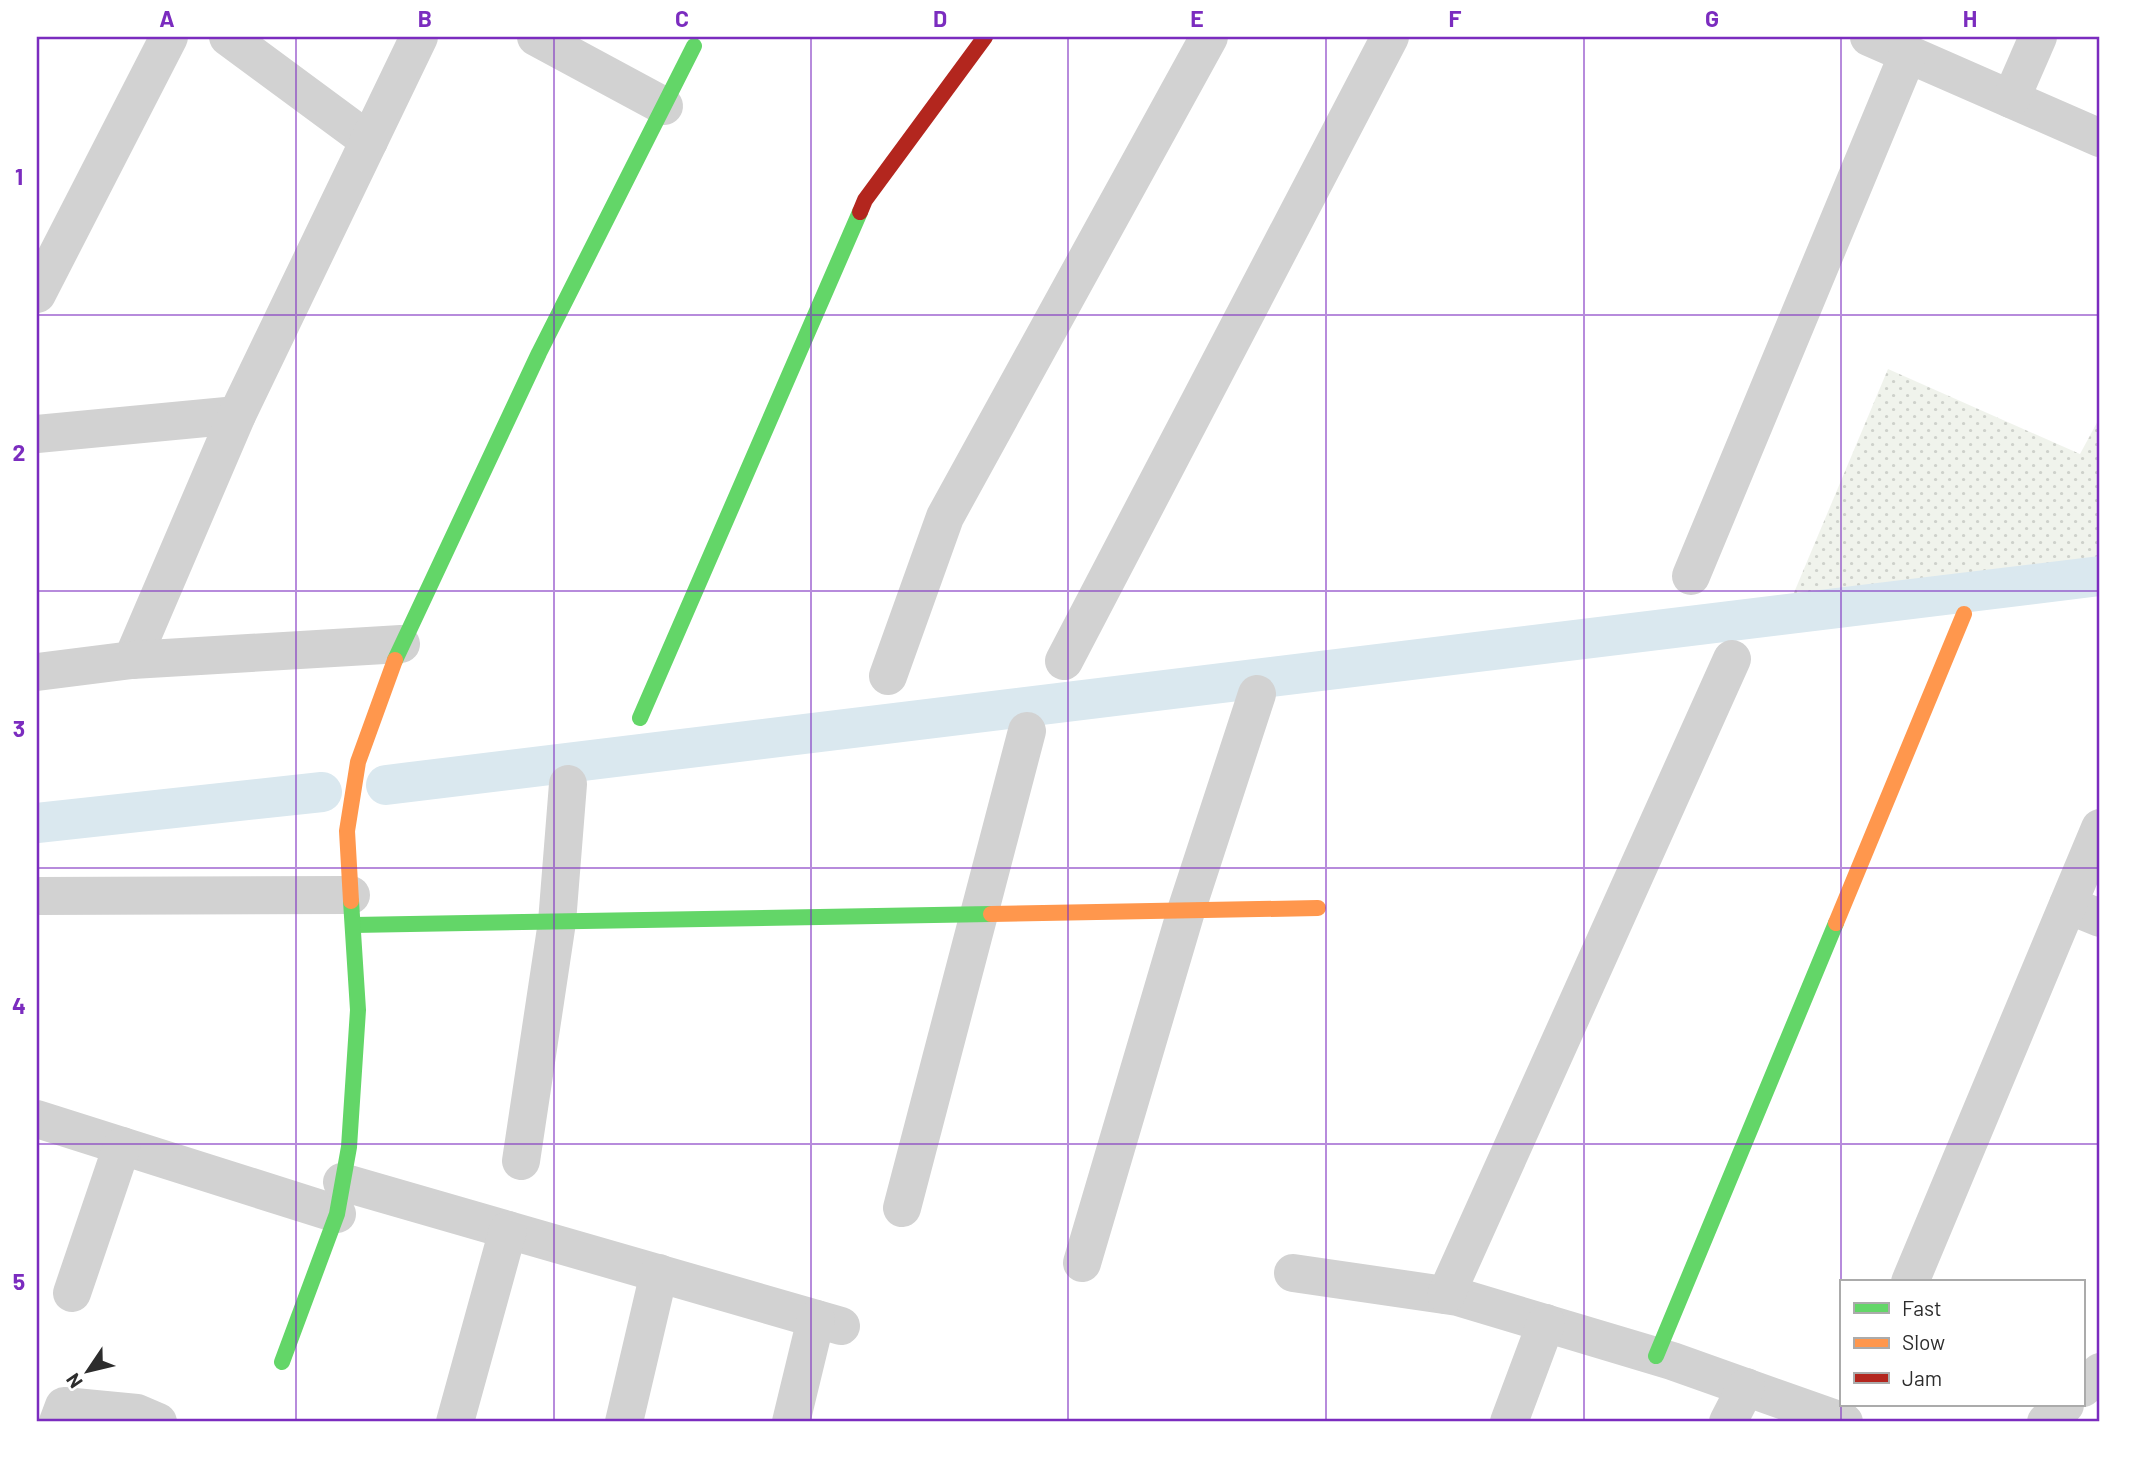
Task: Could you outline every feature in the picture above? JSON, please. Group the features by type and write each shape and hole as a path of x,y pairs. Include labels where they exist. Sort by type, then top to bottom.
{"street":[{"path":"37,293 169,37"},
{"path":"228,37 369,141"},
{"path":"132,660 237,415 419,37"},
{"path":"536,37 664,106"},
{"path":"640,718 865,200 985,37"},
{"path":"888,676 945,517 1209,37"},
{"path":"1064,661 1390,37"},
{"path":"1868,37 2100,138"},
{"path":"2011,99 2038,37"},
{"path":"282,1362 340,1198 349,1147 358,1010 347,831 358,762 401,644 539,353 694,46"},
{"path":"1690,576 1909,54"},
{"path":"37,434 237,415"},
{"path":"1656,1356 1964,614"},
{"path":"37,672 132,660 401,644"},
{"path":"1446,1295 1732,659"},
{"path":"1082,1263 1186,911 1257,694"},
{"path":"902,1208 1027,731"},
{"path":"522,1161 556,922 568,784"},
{"path":"1911,1280 2084,911 2100,828"},
{"path":"37,896 556,922 1318,908"},
{"path":"37,1119 122,1146 340,1198 508,1230 829,1323 791,1422"},
{"path":"72,1293 122,1146"},
{"path":"455,1422 508,1230"},
{"path":"624,1422 659,1273"},
{"path":"1293,1273 1446,1295 1656,1356 1844,1422"},
{"path":"1509,1422 1546,1323"},
{"path":"2084,1387 2100,1372"},
{"path":"1728,1422 1745,1387"},
{"path":"58,1422 64,1406 137,1413 158,1422"},
{"path":"2046,1422 2064,1406"}],"shaded area":[{"path":"1888,369 2080,454 2100,417 2100,576 1785,614"}],"waterway":[{"path":"386,785 2100,576"},
{"path":"37,823 322,792"}],"traffic: fast":[{"path":"395,660 539,353 694,46"},
{"path":"640,718 860,212"},
{"path":"282,1362 337,1214 349,1147 358,1010 351,901"},
{"path":"353,925 991,914"},
{"path":"1656,1356 1836,923"}],"traffic: slow":[{"path":"1836,923 1964,614"},
{"path":"351,901 347,831 358,762 395,660"},
{"path":"991,914 1318,908"}],"traffic: jam":[{"path":"860,212 865,200 985,37"}]}
